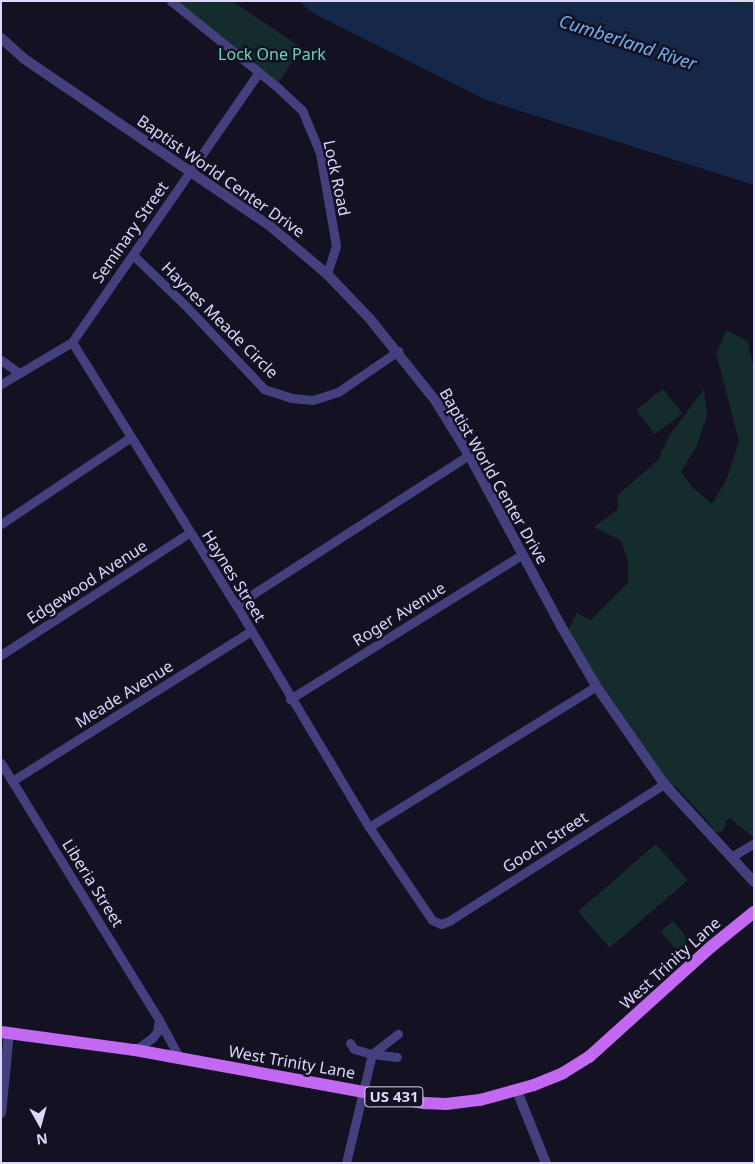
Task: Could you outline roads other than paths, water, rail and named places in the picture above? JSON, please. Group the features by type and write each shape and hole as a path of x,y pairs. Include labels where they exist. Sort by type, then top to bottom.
{"main road":[{"name":"West Trinity Lane","path":"5,1033 134,1050 425,1103 446,1104 480,1100 517,1091 563,1073 589,1057 712,946 754,912"}],"street":[{"name":"Lock Road","path":"171,1 259,72 302,110 320,153 336,246 327,274"},
{"name":"Baptist World Center Drive","path":"1,38 23,58 270,226 327,274 398,351 435,400 469,455 524,554 561,626 596,686 664,784 754,882"},
{"name":"Seminary Street","path":"1,384 72,342 259,72"},
{"name":"Haynes Meade Circle","path":"132,255 184,304 264,389 290,398 313,400 338,392 398,351"},
{"name":"Haynes Street","path":"72,342 189,533 236,605 290,699 369,827 432,920 441,924"},
{"path":"1,360 19,373"},
{"path":"1,524 131,437"},
{"path":"236,605 469,455"},
{"name":"Edgewood Avenue","path":"1,656 189,533"},
{"name":"Roger Avenue","path":"290,699 524,554"},
{"name":"Meade Avenue","path":"12,781 251,631"},
{"path":"369,827 596,686"},
{"name":"Liberia Street","path":"1,763 159,1020 180,1059"},
{"name":"Gooch Street","path":"441,924 449,921 664,784"},
{"path":"731,857 754,843"},
{"path":"134,1050 152,1038 157,1032 159,1020"},
{"path":"1,1113 5,1033"},
{"path":"346,1163 372,1054 398,1034"},
{"path":"350,1042 354,1049 372,1054 397,1057"},
{"path":"517,1091 546,1163"}],"water":[{"name":"Cumberland River","path":"299,1 727,1 754,9 754,185 486,100 311,12"}],"park label":[{"name":"Lock One Park","path":"272,54"}]}
